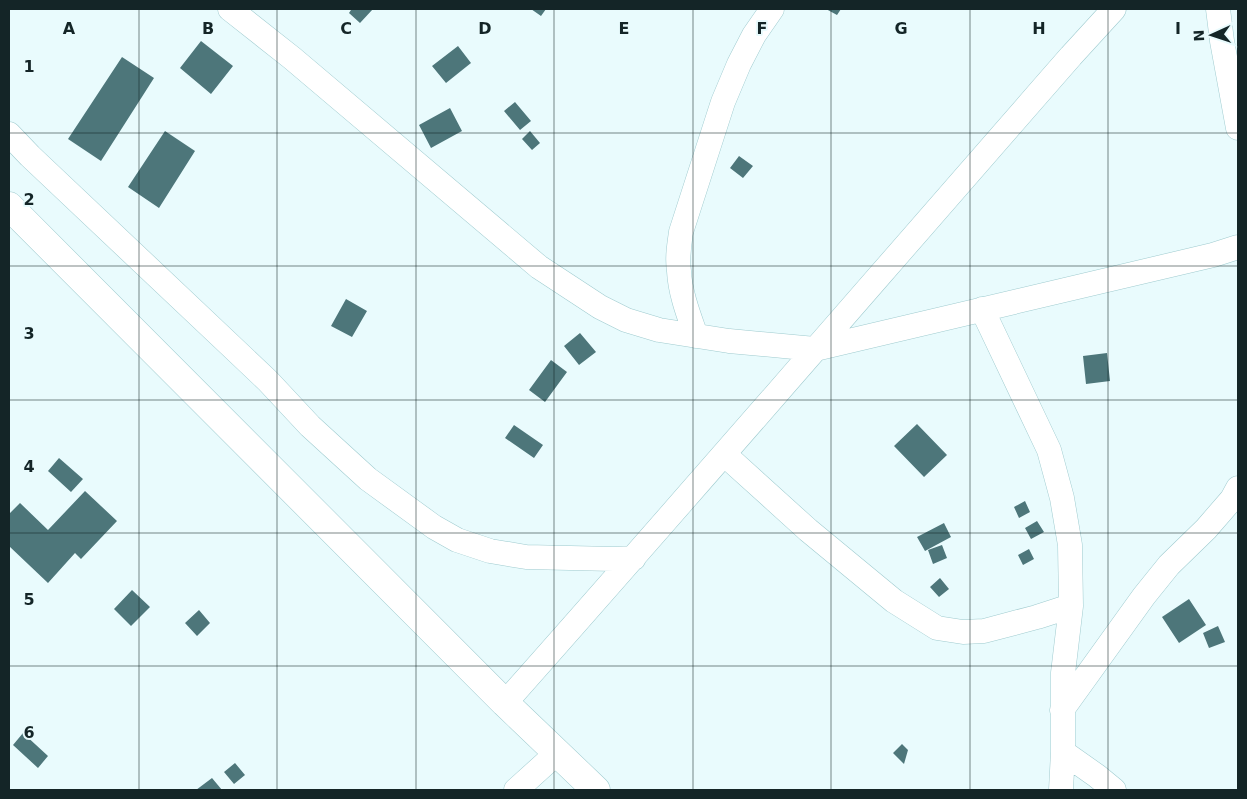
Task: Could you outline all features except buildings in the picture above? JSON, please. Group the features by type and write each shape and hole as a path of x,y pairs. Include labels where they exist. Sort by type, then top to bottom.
{"main road":[{"path":"9,206 505,703 596,790"}],"street":[{"path":"230,9 292,58 539,267 600,307 626,320 659,330 729,341 815,349 1214,255 1238,247"},
{"path":"696,336 686,305 679,273 678,253 681,232 723,102 754,34 772,9"},
{"path":"505,703 1114,9"},
{"path":"1218,9 1238,128"},
{"path":"9,134 243,357 310,426 368,479 434,527 457,540 490,551 517,555 574,558 634,558"},
{"path":"982,309 1049,450 1062,498 1070,546 1070,606 1063,673 1061,790"},
{"path":"724,454 808,530 894,601 937,628 963,632 984,631 1070,606"},
{"path":"1062,710 1144,596 1169,565 1206,529 1232,499 1238,488"},
{"path":"1063,752 1114,790"},
{"path":"516,790 557,753"}]}
